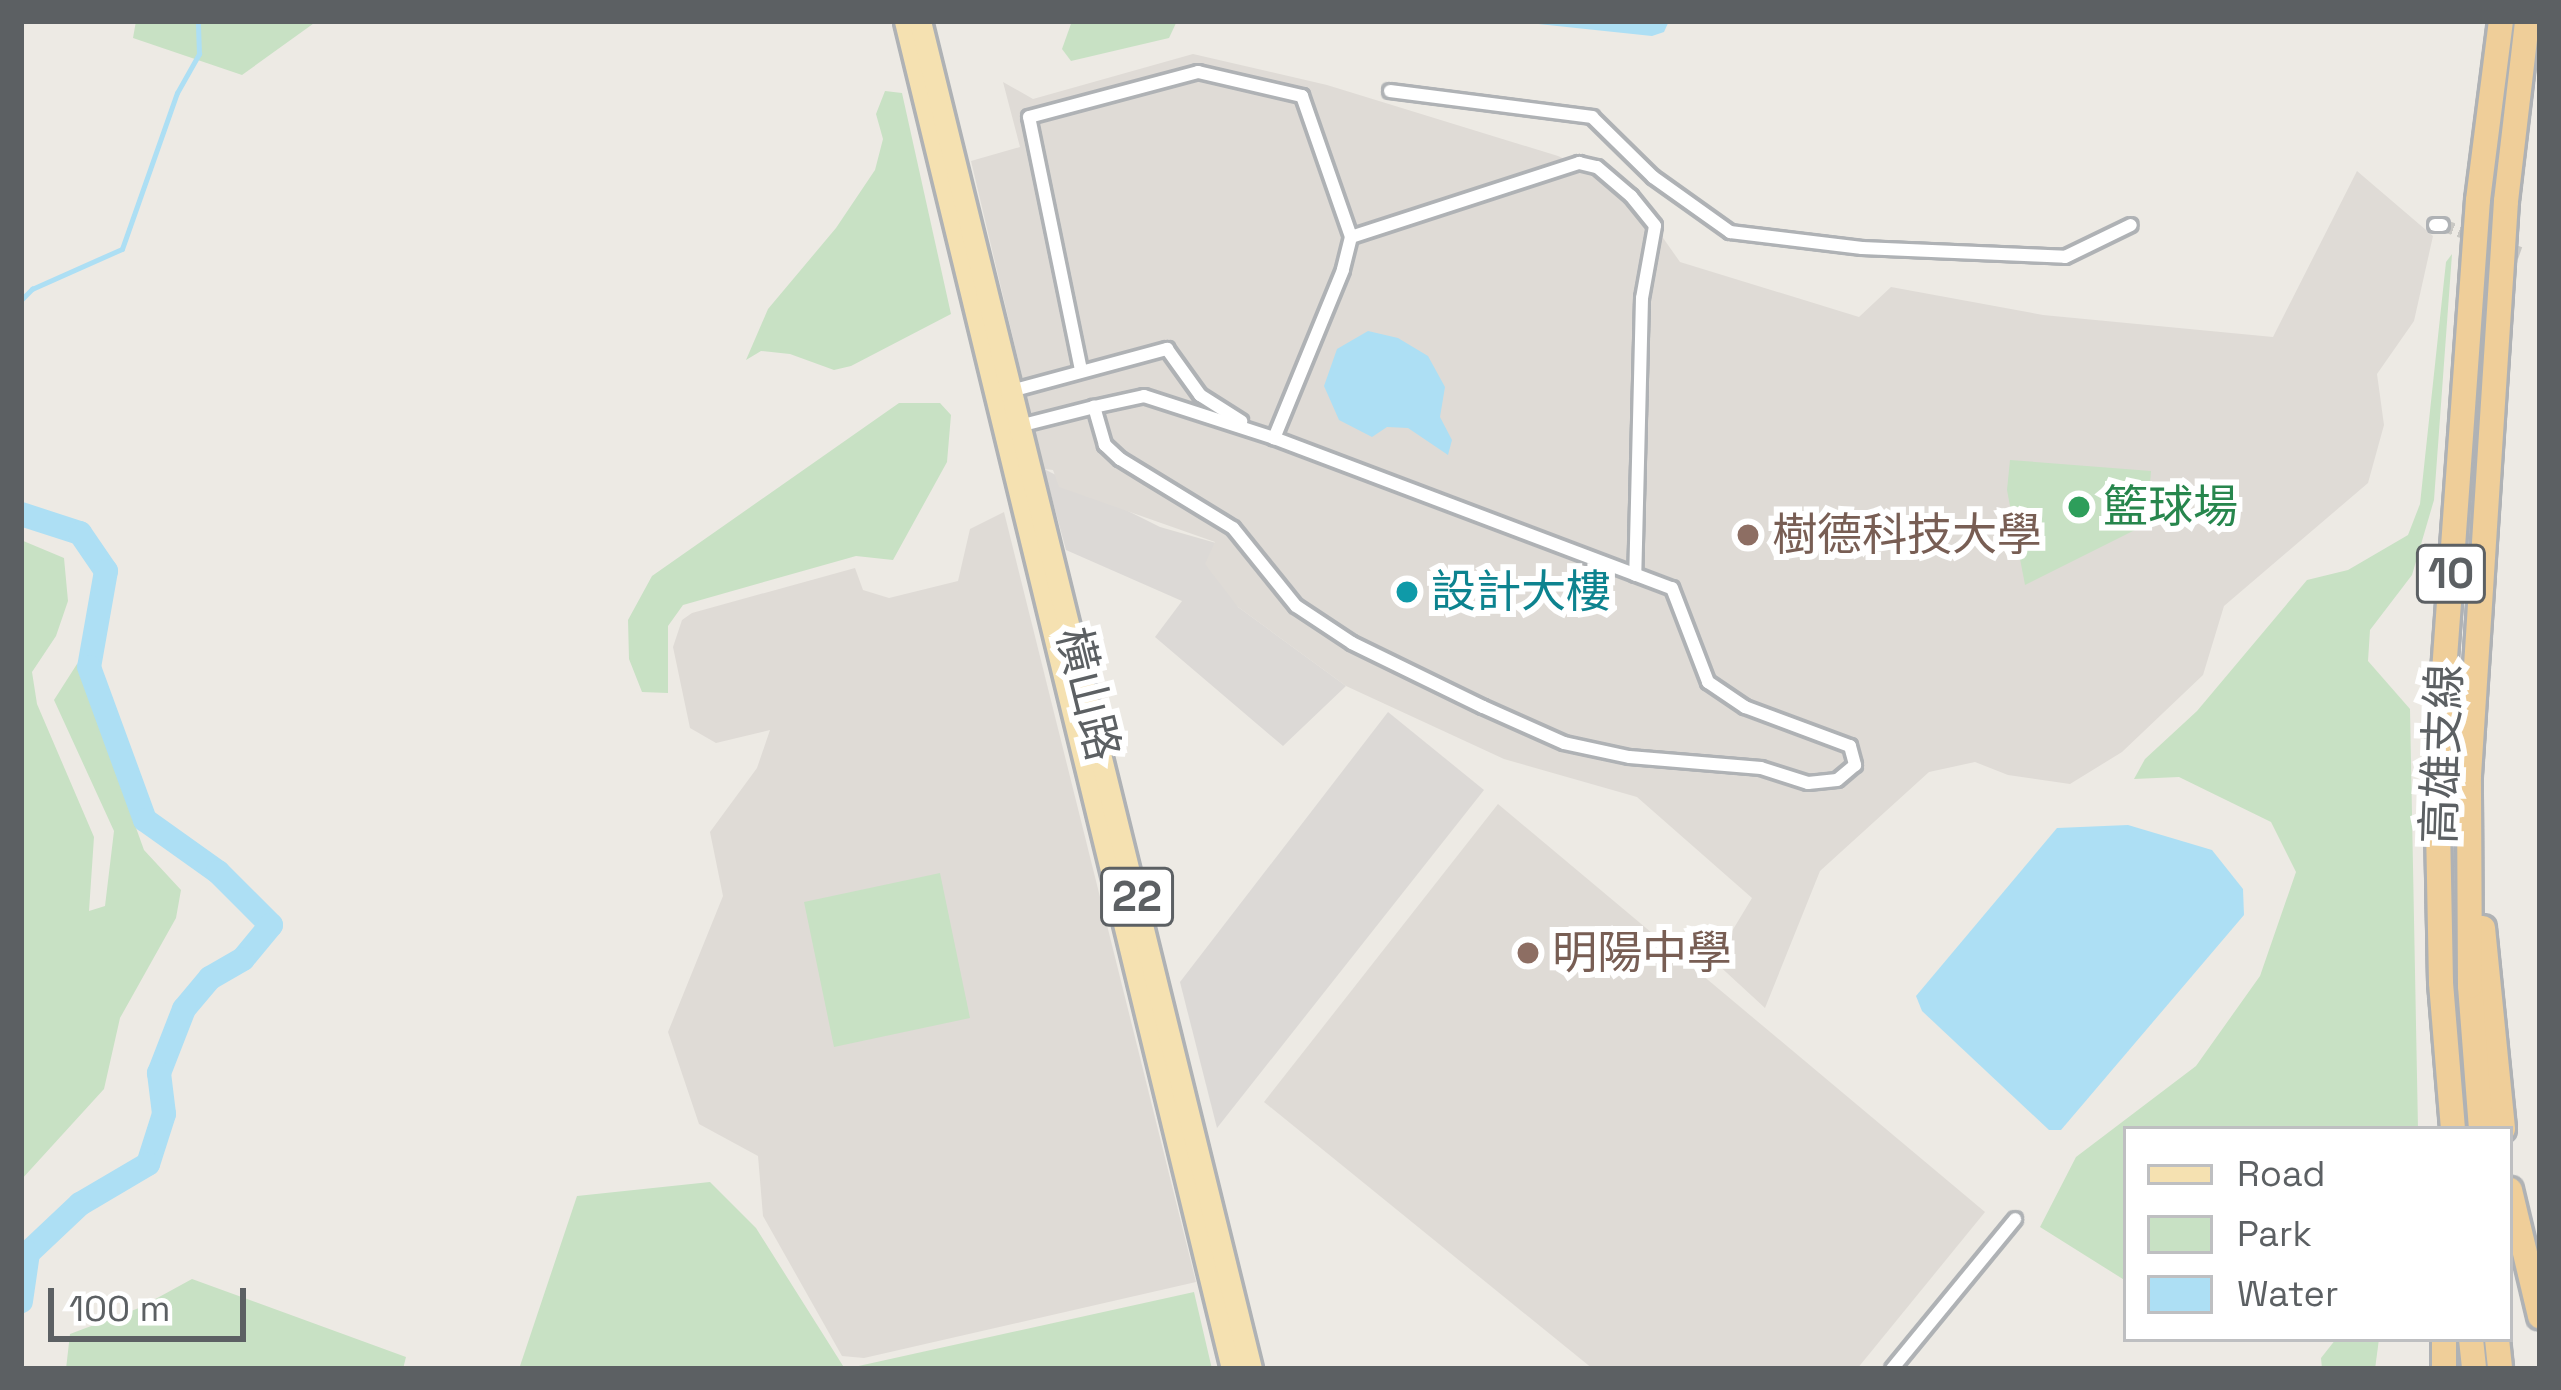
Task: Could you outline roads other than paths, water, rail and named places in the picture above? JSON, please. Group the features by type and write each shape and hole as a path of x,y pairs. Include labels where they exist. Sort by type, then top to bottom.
{"highway":[{"name":"高雄支線","path":"2453,1126 2440,922 2437,769 2478,200 2501,21"},
{"name":"高雄支線","path":"2481,1126 2470,986 2468,816 2506,201 2527,21"},
{"path":"2468,816 2503,1126"},
{"path":"2440,922 2442,1126"},
{"path":"2513,1203 2540,1316"}],"main road":[{"name":"橫山路","path":"905,21 1232,1369"},
{"name":"橫山路","path":"920,21 1251,1369"}],"street":[{"path":"1081,370 1029,117 1198,72 1302,96 1351,237 1343,270 1274,438"},
{"path":"1390,91 1592,117 1653,177 1730,232 1862,248 2066,257 2131,225"},
{"path":"1351,237 1579,163 1597,167 1631,196 1655,226 1642,298 1635,575"},
{"path":"1011,391 1167,349 1200,395 1274,438"},
{"path":"1019,426 1094,407 1144,396 1274,438 1672,588 1708,682 1745,707 1850,746 1855,765 1837,780 1808,783 1761,768 1629,757 1564,743 1483,707 1352,643 1296,606 1233,528 1105,445 1094,407"},
{"path":"1892,1369 2015,1219"}],"water":[{"path":"1511,21 1669,21 1664,32 1652,36"},
{"path":"1368,331 1398,338 1428,356 1445,387 1440,417 1452,440 1448,455 1408,428 1387,427 1372,437 1339,420 1324,386 1337,349"},
{"path":"2128,825 2212,850 2243,889 2244,915 2061,1130 2049,1130 1922,1011 1916,996 2057,828"}],"waterway":[{"path":"21,300 32,289 122,249 177,93 199,54 198,21"},
{"path":"21,514 80,533 106,571 89,667 145,820 218,872 271,925 243,959 210,978 184,1009 159,1073 164,1114 148,1164 80,1204 28,1253 21,1301"}],"tunnel":[{"path":"2442,225 2520,253"}],"place":[{"name":"籃球場","path":"2079,507"},
{"name":"樹德科技大學","path":"1748,535"},
{"name":"設計大樓","path":"1407,592"},
{"name":"明陽中學","path":"1528,953"}]}
